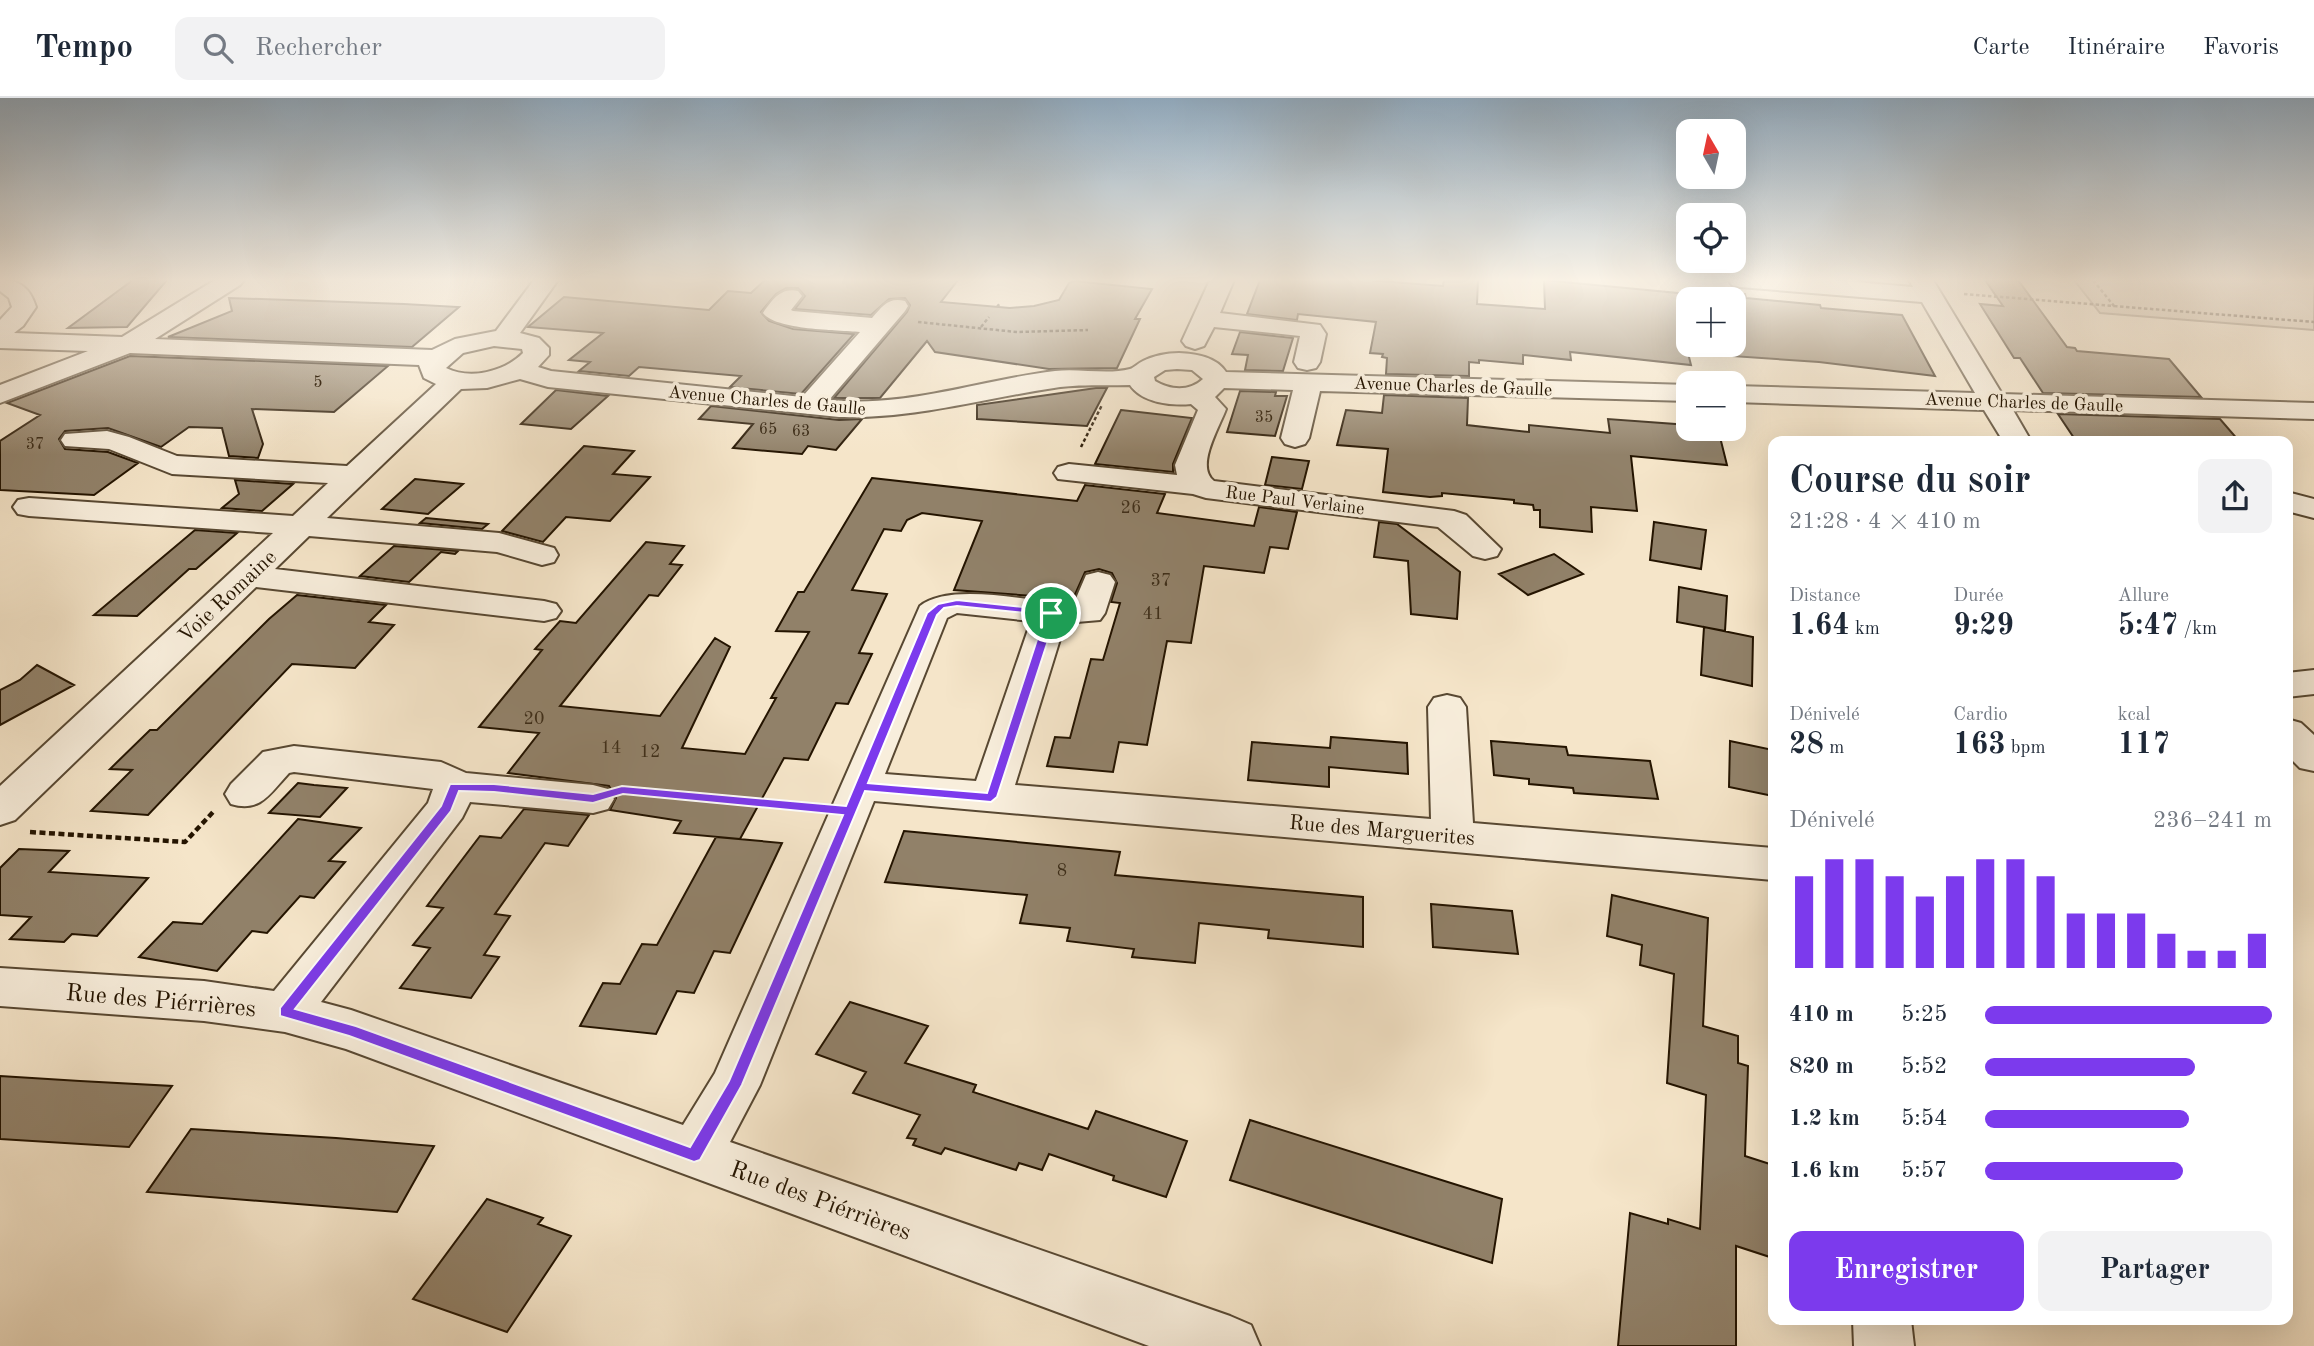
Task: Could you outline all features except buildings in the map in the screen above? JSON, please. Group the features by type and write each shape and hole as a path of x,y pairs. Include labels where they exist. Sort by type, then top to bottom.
{"street":[{"path":"0,395 138,338"},
{"name":"Voie Romaine","path":"0,810 354,475 445,370 458,346 503,338"},
{"name":"Voie Romaine","path":"508,338 519,339 536,348 536,355 519,370"},
{"path":"809,406 868,338"},
{"path":"1197,338 1186,362 1210,369 1207,387"},
{"path":"1295,438 1312,338"},
{"path":"1957,338 2014,436"},
{"path":"0,340 127,345 445,370 487,379 519,370"},
{"name":"Avenue Charles de Gaulle","path":"519,370 548,379 857,410 896,409 1056,379 1129,377 1155,365 1186,362"},
{"name":"Avenue Charles de Gaulle","path":"1129,377 1161,394 1308,372 1676,392"},
{"name":"Rue Paul Verlaine","path":"1207,387 1212,409 1190,465 1190,472 1199,485 1213,490 1430,516 1469,518 1485,549"},
{"name":"Avenue Charles de Gaulle","path":"1746,394 2314,411"},
{"path":"75,440 107,440 119,443 172,465 354,475"},
{"path":"1069,473 1199,485"},
{"path":"2293,503 2314,509"},
{"path":"29,507 303,524 499,543 541,555"},
{"path":"248,576 544,611"},
{"path":"694,1155 735,1085 932,613 941,606 957,603 1051,613 1088,613 1098,582"},
{"path":"991,797 1051,613"},
{"path":"2293,684 2314,682"},
{"path":"1447,707 1453,836"},
{"path":"2293,738 2314,758"},
{"path":"245,794 277,762 294,759 441,776 450,780 454,787"},
{"path":"454,787 494,788 593,799"},
{"path":"285,1012 440,816 454,787"},
{"name":"Rue des Marguerites","path":"855,799 991,797 1768,864"},
{"name":"Rue des Piérrières","path":"0,987 204,1001 285,1012 351,1030 1230,1346"},
{"path":"1882,1325 1884,1346"}],"path":[{"path":"1069,473 1129,377"},
{"path":"593,799 622,790 855,799"},
{"path":"26,831 186,842 216,808 245,794"}],"route":[{"path":"957,603 1051,613 991,797 861,786 735,1085 694,1155 351,1030 285,1012 447,808 454,787 494,788 593,799 622,790 850,811 932,613 941,606 957,603"}]}
